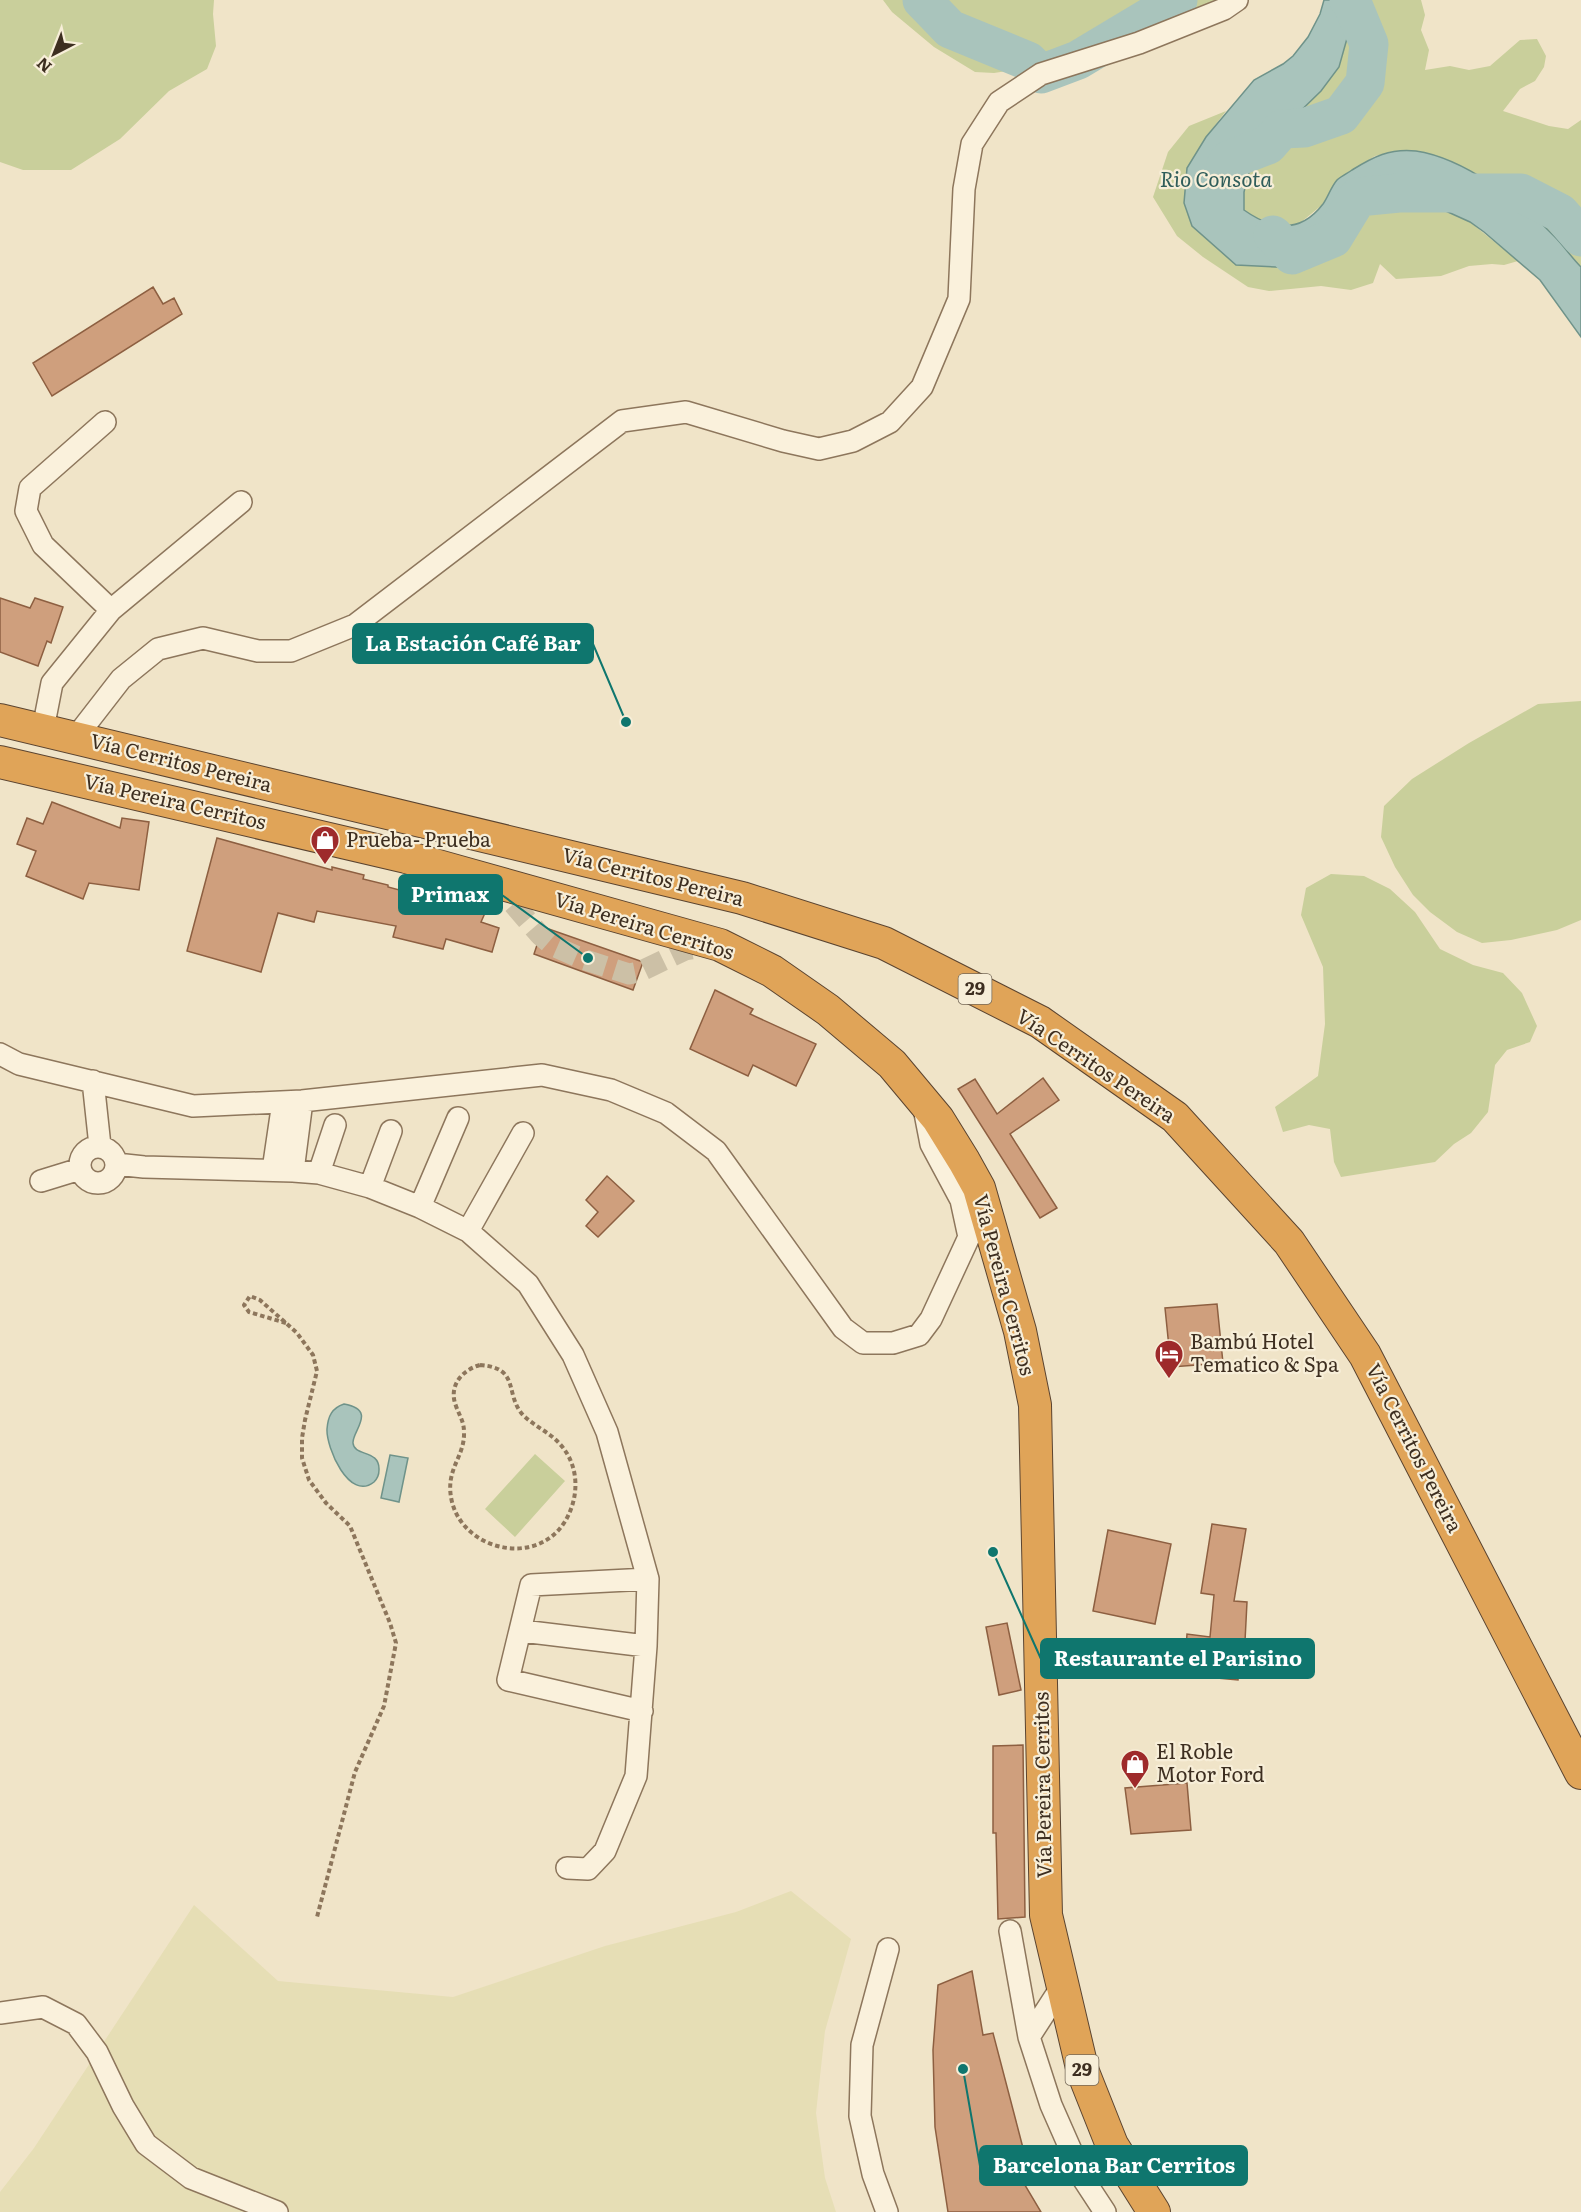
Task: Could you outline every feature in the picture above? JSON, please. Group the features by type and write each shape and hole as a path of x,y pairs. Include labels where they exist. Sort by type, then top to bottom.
{"highway":[{"name":"Vía Cerritos Pereira","path":"0,720 742,898 884,943 1040,1022 1175,1118 1289,1242 1365,1355 1581,1773"},
{"name":"Vía Pereira Cerritos","path":"0,762 406,857 720,945 772,971 828,1010 892,1064 922,1098 938,1119 979,1188 1020,1331 1035,1405 1046,1915 1083,2072 1112,2145 1154,2212"},
{"path":"1545,1701 1581,1733"}],"street":[{"path":"76,737 121,679 158,650 203,638 258,651 291,651 355,625 622,421 686,412 783,441 819,449 853,441 890,422 922,387 959,299 964,189 972,144 999,102 1041,74 1139,43 1224,9 1237,0"},
{"path":"105,422 30,488 26,511 43,545 111,610"},
{"path":"43,729 52,683 111,610 241,502"},
{"path":"0,1054 19,1064 193,1106 292,1101 542,1075 611,1090 666,1113 716,1151 843,1328 863,1343 893,1343 919,1335 931,1319 969,1237 961,1200 931,1144 922,1098"},
{"path":"93,1081 100,1146"},
{"path":"283,1171 292,1101"},
{"path":"420,1207 458,1118"},
{"path":"319,1173 335,1125"},
{"path":"370,1187 391,1131"},
{"path":"468,1231 523,1133"},
{"path":"100,1146 108,1149 114,1156 116,1164 115,1173 101,1183 92,1182 80,1169 80,1161 84,1153 91,1147 100,1146"},
{"path":"116,1164 319,1173 370,1187 420,1207 468,1231 528,1284 573,1355 607,1432 648,1579 646,1646 636,1776 605,1851 588,1869 567,1868"},
{"path":"41,1181 80,1169"},
{"path":"642,1711 508,1680 522,1631 531,1585 648,1579"},
{"path":"522,1631 646,1646"},
{"path":"1010,1931 1029,2037 1051,2105 1084,2180 1105,2212"},
{"path":"887,2212 873,2174 860,2116 862,2045 888,1949"},
{"path":"1029,2037 1062,1986"},
{"path":"0,2013 43,2007 76,2024 97,2052 123,2106 146,2144 191,2178 278,2212"}],"path":[{"path":"286,1323 249,1312 244,1305 245,1301 250,1296 260,1300 286,1323 306,1344 312,1355 317,1371 302,1438 302,1458 309,1480 326,1503 350,1526 396,1643 384,1706 355,1772 317,1917"},
{"path":"480,1365 490,1366 506,1375 511,1383 514,1401 524,1416 560,1443 574,1470 575,1500 570,1514 550,1537 523,1548 508,1548 479,1539 463,1523 452,1503 450,1488 451,1473 463,1447 464,1431 461,1416 453,1399 457,1381 471,1368 480,1365"}],"shaded area":[{"path":"791,1891 851,1939 825,2031 816,2113 825,2178 836,2212 0,2212 0,2192 34,2148 194,1905 278,1981 453,1997 605,1946 736,1912"}],"green space":[{"path":"0,0 214,0 216,46 207,69 169,91 120,139 71,170 23,170 0,162"},
{"path":"883,0 1237,0 1041,74 1020,69 994,73 975,72 934,47 892,12"},
{"path":"1353,0 1421,0 1425,15 1421,30 1429,50 1425,70 1450,66 1469,70 1490,66 1520,40 1537,39 1546,56 1544,67 1535,81 1520,89 1503,111 1549,126 1568,129 1581,120 1581,267 1555,237 1520,205 1483,177 1450,161 1394,152 1375,156 1337,180 1322,205 1300,223 1285,227 1261,222 1243,210 1244,192 1250,168 1282,129 1321,91 1338,67 1348,35"},
{"path":"1226,111 1206,137 1187,168 1298,268 1358,197 1417,198 1470,222 1518,261 1504,265 1469,266 1441,276 1396,279 1380,264 1373,283 1351,290 1321,286 1269,291 1248,287 1203,257 1177,236 1153,197 1168,152 1189,126"},
{"path":"1581,701 1581,920 1557,930 1511,940 1482,943 1457,932 1430,912 1413,895 1395,867 1381,837 1384,806 1412,779 1538,704"},
{"path":"1331,874 1364,876 1390,889 1415,912 1440,949 1473,965 1503,973 1522,993 1537,1026 1530,1042 1507,1050 1495,1065 1488,1112 1471,1133 1454,1144 1435,1162 1341,1177 1334,1162 1330,1129 1309,1125 1283,1132 1275,1107 1318,1076 1325,1024 1323,967 1301,915 1306,888"},
{"path":"535,1454 565,1481 515,1537 485,1509"}],"water":[{"name":"Rio Consota","path":"1324,0 1353,0 1348,35 1339,67 1321,91 1282,129 1250,168 1244,192 1244,210 1254,217 1275,225 1295,224 1314,214 1339,179 1382,154 1416,151 1453,162 1491,183 1526,209 1558,240 1581,267 1581,337 1540,280 1484,232 1470,222 1417,198 1358,197 1297,268 1236,265 1192,226 1184,203 1187,168 1206,137 1254,80 1293,56 1308,37 1320,14"},
{"path":"344,1404 360,1411 362,1416 354,1438 354,1447 376,1459 378,1463 377,1478 365,1486 356,1485 348,1479 330,1448 328,1420 336,1408"},
{"path":"390,1455 408,1458 399,1502 381,1498"}],"building":[{"path":"153,287 163,304 174,298 182,314 52,396 33,363"},
{"path":"0,598 30,608 35,598 63,607 51,643 47,641 38,666 0,652"},
{"path":"52,802 120,828 122,818 149,822 139,890 89,883 83,899 26,876 36,851 17,844 27,818 43,824"},
{"path":"217,838 332,870 332,867 364,875 363,879 388,885 388,887 485,913 481,922 499,928 492,952 446,939 443,949 393,937 396,926 317,911 314,922 278,913 261,972 187,951"},
{"path":"543,927 643,962 633,990 534,954"},
{"path":"715,990 753,1009 750,1014 816,1044 796,1086 753,1065 748,1076 690,1049"},
{"path":"1043,1078 1059,1100 1010,1134 1057,1208 1040,1218 958,1089 975,1079 997,1114"},
{"path":"607,1176 634,1201 598,1237 586,1226 598,1212 586,1200"},
{"path":"1217,1304 1223,1363 1171,1367 1165,1308"},
{"path":"1212,1524 1246,1529 1234,1601 1247,1602 1245,1641 1241,1640 1238,1680 1184,1675 1187,1634 1210,1637 1214,1595 1201,1593"},
{"path":"1108,1530 1171,1544 1155,1624 1093,1611"},
{"path":"1007,1623 1021,1690 999,1695 986,1627"},
{"path":"1023,1745 1025,1917 998,1919 996,1833 993,1833 993,1746"},
{"path":"1187,1783 1191,1830 1131,1834 1125,1788"},
{"path":"972,1971 983,2035 993,2033 1023,2148 1013,2165 1041,2212 948,2212 935,2127 933,2050 938,1985"}],"waterway":[{"path":"922,0 950,29 1028,61 1041,74 1078,60 1178,0"},
{"path":"1226,165 1229,160 1268,145 1282,129 1304,128 1341,115 1365,83 1369,44 1349,0"},
{"path":"1273,235 1292,255 1333,238 1358,197 1399,193 1521,193 1560,213 1581,237"}],"tunnel":[{"path":"490,884 509,899 540,935 553,946 585,960 629,974 639,972 685,950 710,946"}],"place":[{"name":"La Estación Café Bar","path":"626,722"},
{"name":"Prueba- Prueba","path":"325,866"},
{"name":"Primax","path":"588,958"},
{"name":"Bambú Hotel Tematico & Spa","path":"1169,1380"},
{"name":"Restaurante el Parisino","path":"993,1552"},
{"name":"El Roble Motor Ford","path":"1135,1790"},
{"name":"Barcelona Bar Cerritos","path":"963,2069"}]}
